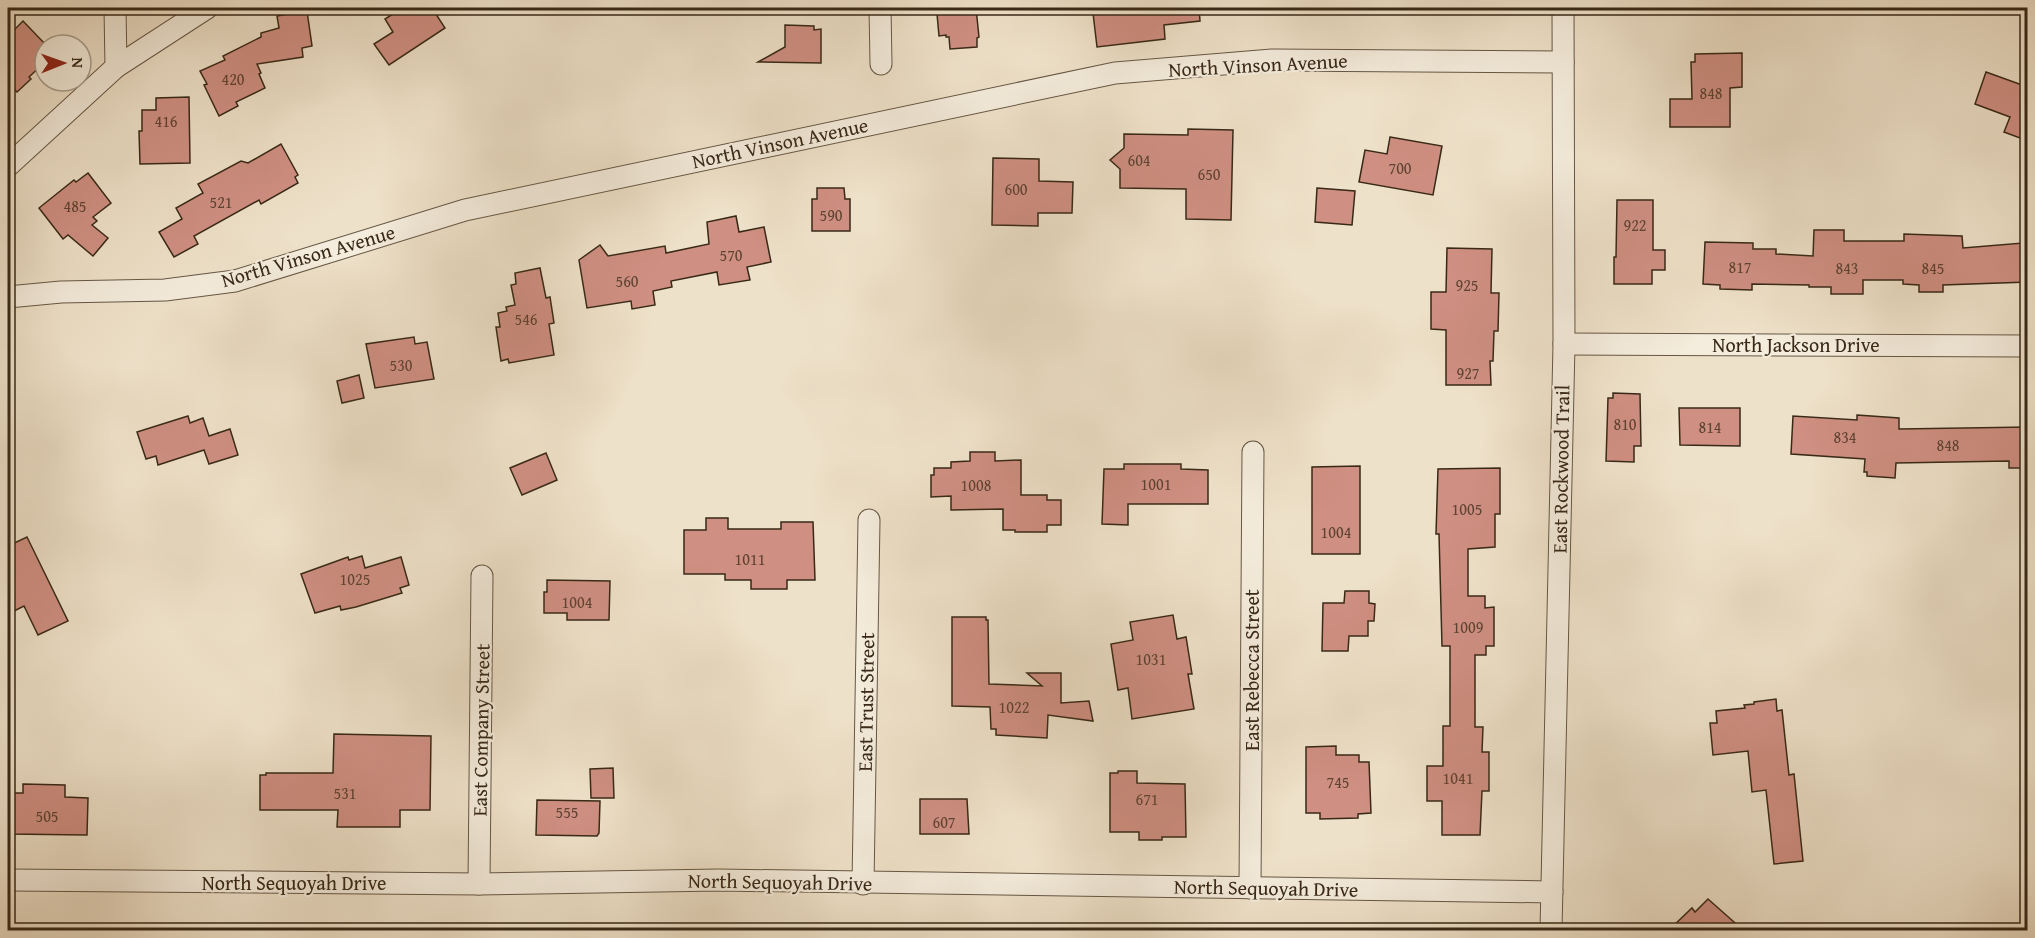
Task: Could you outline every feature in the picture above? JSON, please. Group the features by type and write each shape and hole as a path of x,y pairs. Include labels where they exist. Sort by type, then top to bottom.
{"street":[{"path":"115,8 116,67"},
{"path":"8,166 116,67 207,8"},
{"path":"880,8 881,64"},
{"name":"East Rockwood Trail","path":"1551,930 1564,344 1563,8"},
{"name":"North Vinson Avenue","path":"8,297 61,292 165,290 235,281 465,210 1115,73 1272,60 1563,62"},
{"name":"North Jackson Drive","path":"1564,344 2028,346"},
{"name":"East Rebecca Street","path":"1250,888 1253,452"},
{"name":"East Trust Street","path":"863,884 868,520"},
{"name":"East Company Street","path":"479,884 482,576"},
{"name":"North Sequoyah Drive","path":"8,880 479,884 719,880 863,884 1552,892"}],"building":[{"path":"402,8 432,8 445,28 389,65 374,44 393,32 385,19"},
{"path":"944,8 976,8 979,37 977,47 950,49 949,37 939,36 937,14 944,13"},
{"path":"1145,8 1199,8 1200,21 1164,25 1165,39 1097,47 1093,13"},
{"path":"307,11 312,46 302,48 303,57 257,64 265,88 236,102 238,106 219,116 200,71 225,60 223,56 261,37 261,33 279,28 277,16"},
{"path":"23,21 34,33 33,73 29,77 31,79 17,92 15,90 8,96 8,36"},
{"path":"785,25 814,26 814,30 821,29 821,63 758,62 785,47"},
{"path":"1742,53 1742,87 1730,88 1730,127 1670,127 1670,99 1692,99 1691,62 1695,62 1695,54"},
{"path":"1986,72 2022,85 2025,74 2028,75 2028,141 2004,132 2010,117 1975,104"},
{"path":"189,97 190,163 140,164 139,131 142,131 142,110 156,110 156,98"},
{"path":"1188,129 1233,130 1231,220 1186,219 1186,189 1120,188 1120,169 1110,160 1124,148 1124,134 1188,135"},
{"path":"1390,137 1442,146 1433,195 1359,182 1365,150 1387,154"},
{"path":"281,144 298,175 295,177 298,183 261,204 259,200 194,236 198,244 174,257 159,232 182,219 176,208 203,193 198,184 241,161 248,163"},
{"path":"993,158 1039,159 1039,181 1073,182 1072,213 1038,213 1038,226 992,225"},
{"path":"88,173 111,203 93,217 97,221 92,225 108,238 93,256 68,235 63,239 39,208 74,180 76,182"},
{"path":"817,188 844,188 845,199 850,199 850,231 812,231 812,199 817,199"},
{"path":"1317,188 1355,191 1352,225 1315,222"},
{"path":"1617,200 1653,200 1653,250 1665,250 1665,270 1652,270 1652,284 1614,284"},
{"path":"736,216 739,232 764,227 771,262 747,267 750,280 719,285 717,272 671,281 672,287 653,291 655,305 632,309 631,301 587,308 579,260 600,245 608,256 665,246 666,253 709,244 707,222"},
{"path":"1814,230 1844,230 1844,241 1904,241 1904,234 1962,236 1963,248 2023,243 2023,251 2028,250 2028,282 1943,285 1943,292 1919,292 1919,285 1903,284 1903,280 1863,280 1863,294 1831,294 1831,287 1809,287 1809,285 1752,284 1752,290 1720,289 1720,285 1703,284 1705,242 1753,243 1753,249 1776,249 1776,254 1813,256"},
{"path":"1447,248 1492,249 1491,293 1499,293 1498,331 1494,331 1493,361 1490,361 1491,385 1446,385 1446,330 1431,329 1431,292 1446,292"},
{"path":"540,268 546,298 550,297 554,323 549,324 554,355 509,363 508,359 501,361 496,327 500,327 498,313 507,311 506,307 515,305 511,285 516,284 515,273"},
{"path":"414,337 415,344 427,342 434,379 375,388 366,344"},
{"path":"359,375 364,398 342,403 337,381"},
{"path":"1613,393 1640,394 1641,446 1634,446 1634,462 1606,461 1608,398 1613,398"},
{"path":"1679,408 1740,408 1740,446 1680,445"},
{"path":"1857,415 1899,418 1899,429 2028,427 2028,468 2009,468 2009,461 1896,463 1895,478 1867,476 1867,472 1864,472 1865,459 1791,454 1793,416 1857,420"},
{"path":"188,416 190,423 203,418 209,436 230,429 238,455 209,464 204,450 158,465 156,456 146,459 137,432"},
{"path":"970,452 995,452 995,461 1021,460 1021,495 1047,495 1047,500 1061,500 1061,525 1047,525 1047,532 1003,530 1003,509 951,510 951,496 931,497 931,475 934,475 934,468 951,468 951,462 970,461"},
{"path":"546,453 557,480 522,495 510,468"},
{"path":"1124,464 1181,464 1181,469 1208,470 1208,504 1128,504 1128,525 1102,524 1104,469 1124,469"},
{"path":"1360,466 1360,554 1312,554 1312,467"},
{"path":"1500,468 1500,514 1495,514 1495,547 1468,549 1468,596 1485,596 1485,608 1494,607 1494,646 1486,646 1486,655 1475,655 1475,727 1483,727 1482,752 1489,752 1489,791 1482,791 1480,835 1442,835 1442,801 1427,801 1427,766 1443,766 1443,726 1450,726 1450,646 1442,646 1439,534 1436,534 1438,469"},
{"path":"706,518 728,518 728,529 781,529 781,522 813,522 815,580 787,580 787,589 751,589 751,580 725,580 725,574 684,574 684,530 706,530"},
{"path":"27,537 68,621 38,635 24,606 8,614 8,546"},
{"path":"362,556 365,568 401,557 409,585 400,588 402,593 356,607 341,610 340,606 315,613 301,574 348,557 349,560"},
{"path":"547,580 610,581 609,620 567,620 567,613 544,613 544,592 547,592"},
{"path":"1345,591 1369,591 1369,603 1375,604 1374,621 1368,621 1368,636 1349,636 1348,651 1322,651 1323,603 1344,603"},
{"path":"1173,615 1177,639 1186,637 1192,674 1188,674 1194,709 1132,719 1128,688 1118,690 1111,644 1133,640 1130,622"},
{"path":"952,617 986,617 988,620 989,684 1042,686 1027,673 1061,673 1061,703 1089,701 1093,721 1048,715 1047,738 996,735 996,729 991,729 990,707 952,706"},
{"path":"1776,699 1777,711 1782,710 1789,775 1794,774 1803,861 1774,864 1766,790 1752,792 1748,751 1713,755 1710,723 1717,723 1716,711 1745,708 1744,705 1754,704 1754,702"},
{"path":"334,734 431,736 430,810 400,810 400,827 337,827 338,810 260,810 260,775 266,775 266,773 333,773"},
{"path":"1336,746 1336,755 1359,755 1359,762 1369,762 1371,813 1358,814 1358,818 1320,819 1320,813 1306,813 1306,747"},
{"path":"613,768 614,798 591,798 590,769"},
{"path":"1118,771 1137,771 1137,783 1185,784 1186,837 1139,840 1139,832 1110,832 1110,773 1118,773"},
{"path":"23,784 65,785 65,797 88,798 87,835 8,834 8,793 23,793"},
{"path":"920,799 967,799 969,834 920,834"},
{"path":"537,800 600,801 599,833 597,836 536,835"},
{"path":"1708,899 1743,930 1669,930 1692,908 1695,912"}]}
